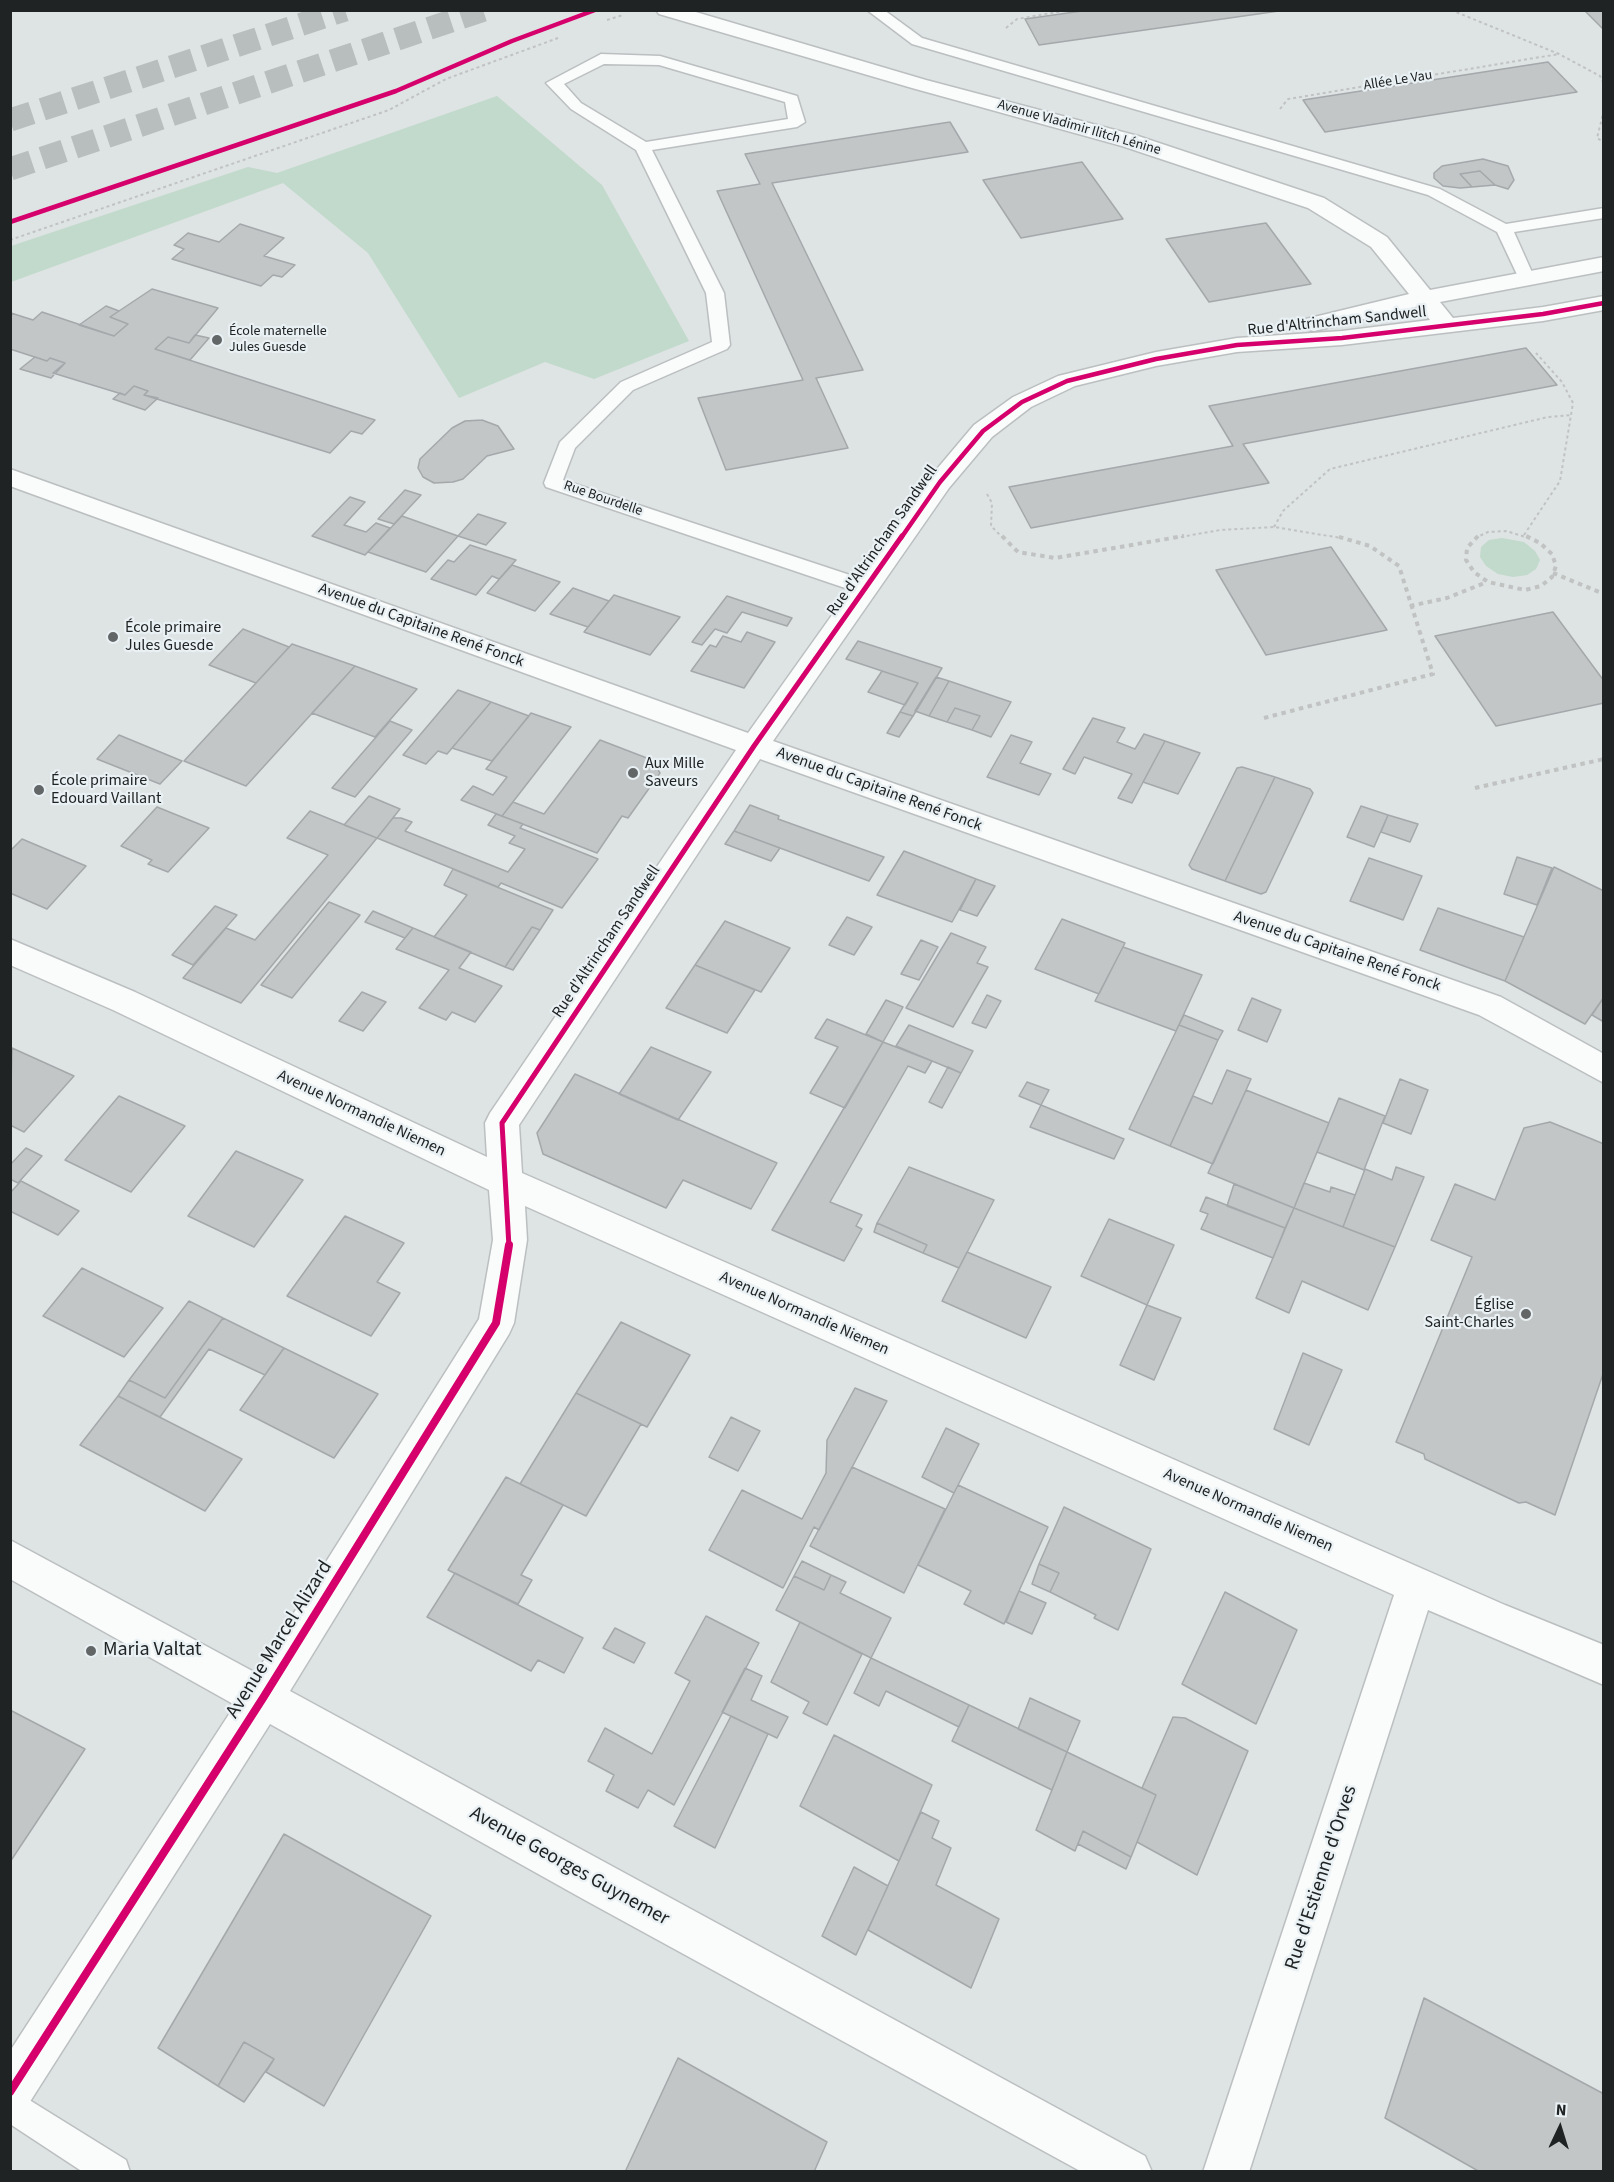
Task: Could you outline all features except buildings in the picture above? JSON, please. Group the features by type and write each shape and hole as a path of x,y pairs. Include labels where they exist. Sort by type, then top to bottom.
{"street":[{"name":"Avenue Vladimir Ilitch Lénine","path":"666,10 746,25 1130,141 1316,203 1379,242 1446,325"},
{"name":"Rue d'Altrincham Sandwell","path":"504,1181 502,1123 754,746 867,588 939,482 983,430 1022,402 1067,381 1156,359 1237,345 1331,319 1424,298 1604,264"},
{"name":"Rue d'Altrincham Sandwell","path":"1237,345 1342,338 1506,318 1604,303"},
{"name":"Avenue du Capitaine René Fonck","path":"10,477 754,746 1491,1006 1604,1070"},
{"name":"Avenue Normandie Niemen","path":"10,951 124,1001 504,1181 1417,1585 1604,1665"},
{"name":"Avenue Marcel Alizard","path":"10,2092 263,1698 496,1323 510,1240 504,1181"},
{"name":"Avenue Georges Guynemer","path":"10,1558 608,1890 1129,2172"},
{"name":"Rue d'Estienne d'Orves","path":"1226,2172 1417,1585"}],"lane":[{"path":"873,10 917,41 1434,192 1504,229 1604,213"},
{"path":"601,59 660,61 792,99 797,123 643,147 576,106 554,83 601,59"},
{"name":"Rue Bourdelle","path":"643,147 715,293 721,345 627,386 567,446 553,483 867,588"},
{"path":"1504,229 1527,279"},
{"path":"10,2104 114,2172"}],"path":[{"path":"974,58 1017,19 1070,10"},
{"path":"1451,10 1559,54 1600,76 1604,84"},
{"path":"602,22 623,15"},
{"path":"10,240 389,110 446,79 559,38"},
{"path":"1604,110 1597,138 1604,142"},
{"path":"1506,318 1562,382 1573,403 1560,481 1524,535"},
{"path":"1274,527 1283,511 1330,469 1548,417 1571,415"},
{"path":"939,482 987,493 992,503 991,525 1018,552 1055,558 1220,530 1274,527 1328,534 1370,546 1399,566 1433,674 1264,718"},
{"path":"1506,531 1524,535 1540,543 1552,554 1556,566 1541,586 1525,590 1506,588 1488,582 1474,572 1466,560 1467,548 1474,538 1488,532 1506,531"},
{"path":"1553,573 1604,594"},
{"path":"1410,606 1447,598 1488,582"},
{"path":"1475,788 1604,759"}],"green space":[{"path":"497,96 602,185 689,341 594,379 545,362 459,398 368,253 283,183 11,282 11,246 248,167 277,173"},
{"path":"1502,538 1524,542 1535,551 1540,560 1536,569 1527,575 1513,577 1498,574 1486,566 1480,557 1481,547 1489,540"}],"tunnel":[{"path":"10,120 345,10"},
{"path":"10,169 484,10"}],"cycle path":[{"path":"10,222 396,91 512,41 595,10"},
{"path":"10,2092 263,1698 496,1323 510,1240 502,1123 754,746 940,482 983,431 1022,402 1067,381 1156,359 1237,345 1342,338 1543,314 1604,303"}],"place":[{"name":"École maternelle Jules Guesde","path":"217,340"},
{"name":"École primaire Jules Guesde","path":"113,637"},
{"name":"Aux Mille Saveurs","path":"633,773"},
{"name":"École primaire Edouard Vaillant","path":"39,790"},
{"name":"Église Saint-Charles","path":"1526,1314"},
{"name":"Maria Valtat","path":"91,1651"}]}
